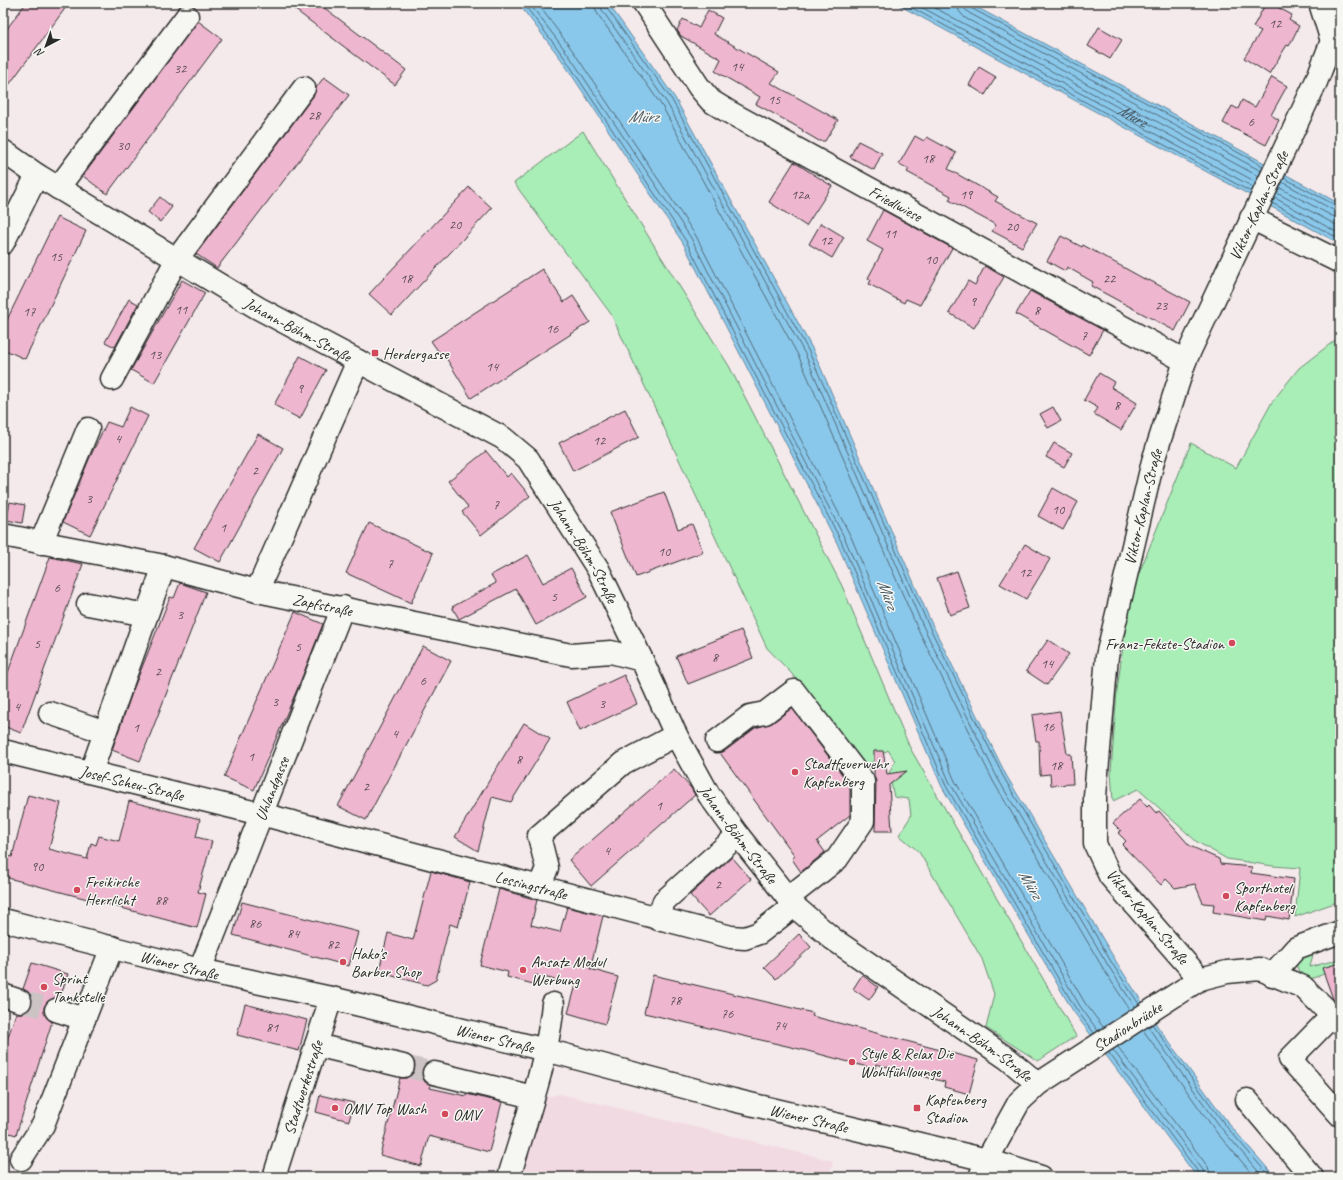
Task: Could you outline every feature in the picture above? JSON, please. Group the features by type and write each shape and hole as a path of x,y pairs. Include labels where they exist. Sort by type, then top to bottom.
{"street":[{"name":"Friedlwiese","path":"644,3 699,87 711,101 1185,361"},
{"path":"1320,3 1336,38"},
{"path":"58,188 187,16"},
{"name":"Viktor-Kaplan-Straße","path":"1200,979 1110,876 1095,844 1095,796 1107,656 1153,462 1185,361 1336,38"},
{"path":"112,380 177,259 304,88"},
{"name":"Johann-Böhm-Straße","path":"3,151 58,188 258,308 503,438 528,459 598,569 676,735 709,795 738,835 791,902 833,939 1008,1060 1038,1084"},
{"path":"3,243 37,175"},
{"path":"1251,218 1340,262"},
{"path":"257,591 358,361"},
{"path":"41,543 88,429"},
{"name":"Zapfstraße","path":"3,535 164,566 257,591 343,607 571,655 611,652 642,660"},
{"path":"91,772 164,566"},
{"path":"88,604 146,615"},
{"name":"Uhlandgasse","path":"200,970 343,607"},
{"name":"Lessingstraße","path":"261,814 658,919 731,937 745,938 759,933 837,859 863,821 863,781 794,691 765,713 750,716 717,741"},
{"path":"50,713 105,732"},
{"path":"539,888 547,868 539,836 623,763 676,735"},
{"name":"Josef-Scheu-Straße","path":"3,750 261,814"},
{"path":"658,919 664,901 738,835"},
{"name":"Wiener Straße","path":"3,920 200,970 331,998 546,1050 983,1168 1041,1177"},
{"path":"1272,975 1296,948 1340,932"},
{"path":"21,1159 43,1125 112,947"},
{"name":"Stadionbrücke","path":"1038,1084 1200,979 1228,972 1260,969 1303,987 1336,1019"},
{"name":"Stadtwerkestraße","path":"274,1177 324,1047 331,998"},
{"path":"510,1177 546,1050 551,1026 553,1004"},
{"path":"56,1010 84,1019"},
{"path":"1336,1019 1290,1059 1340,1115"},
{"path":"324,1047 403,1066"},
{"path":"434,1074 533,1097"},
{"path":"983,1168 1019,1102 1038,1084"},
{"path":"1247,1100 1312,1177"}],"shaded area":[{"path":"560,1094 833,1161 829,1177 521,1177 542,1098"}],"green space":[{"path":"583,131 729,366 842,586 910,748 1076,1036 1038,1061 986,1028 994,994 982,959 919,852 899,835 911,816 909,799 894,797 889,773 895,761 888,750 864,768 792,674 767,648 611,314 514,183"},
{"name":"Franz-Fekete-Stadion","path":"1340,339 1340,901 1295,917 1300,868 1273,866 1227,859 1197,842 1138,789 1113,801 1111,772 1117,690 1130,596 1191,443 1236,468 1272,402 1299,368 1334,341"},
{"path":"1314,950 1310,967 1340,959 1340,963 1323,969 1324,974 1308,980 1299,972 1296,964 1300,956"}],"water":[{"name":"Mürz","path":"518,3 608,3 675,98 813,350 930,620 1006,775 1117,963 1158,1027 1229,1124 1275,1177 1197,1177 1073,1011 942,787 837,543 683,243 561,59"},
{"name":"Mürz","path":"895,3 969,3 1340,204 1340,244"}],"building":[{"path":"26,3 69,3 3,93 3,34"},
{"path":"286,3 318,3 406,70 395,85"},
{"path":"1266,3 1270,3 1292,15 1289,20 1299,26 1289,46 1287,45 1269,74 1244,58 1261,31 1253,27"},
{"path":"708,10 722,18 714,34 779,72 771,83 838,120 825,141 819,141 802,131 803,130 756,104 760,97 715,71 721,59 681,36 677,30 683,19 699,28"},
{"path":"198,21 222,39 107,194 83,176"},
{"path":"1099,27 1122,40 1110,59 1088,46"},
{"path":"979,67 996,77 985,95 969,85"},
{"path":"324,77 349,95 217,268 196,254 314,95 316,88"},
{"path":"1272,77 1287,86 1271,115 1279,120 1266,145 1223,123 1232,106 1238,109 1242,100 1255,107"},
{"path":"915,136 924,141 927,137 956,153 948,169 998,197 995,201 1037,223 1022,247 992,231 996,225 949,200 951,196 907,172 909,169 899,164"},
{"path":"858,141 882,153 874,170 850,157"},
{"path":"794,162 832,186 806,226 769,202"},
{"path":"469,187 492,208 392,315 369,294"},
{"path":"160,197 172,207 160,222 148,212"},
{"path":"883,210 952,248 920,305 906,299 904,303 869,284 871,280 868,278 883,250 867,241"},
{"path":"57,217 86,231 25,359 3,349 3,328"},
{"path":"821,223 844,237 832,258 809,244"},
{"path":"1061,236 1082,247 1083,245 1148,281 1149,280 1190,302 1175,331 1091,286 1093,282 1067,267 1065,271 1047,261"},
{"path":"985,266 1004,277 974,328 949,313 968,281 975,285"},
{"path":"542,269 564,302 573,296 590,322 471,398 443,353 441,355 431,341"},
{"path":"182,280 205,293 154,383 131,370"},
{"path":"1030,291 1103,330 1089,355 1016,314"},
{"path":"129,299 138,304 115,347 105,342"},
{"path":"300,356 326,370 300,419 274,405"},
{"path":"1099,373 1114,382 1111,387 1137,403 1121,430 1094,414 1098,408 1084,400"},
{"path":"130,407 148,416 90,535 63,522 90,457 107,422 121,427"},
{"path":"1053,407 1061,421 1048,428 1040,414"},
{"path":"625,409 639,437 573,471 559,443"},
{"path":"258,434 283,448 220,562 194,548"},
{"path":"1054,443 1072,453 1064,467 1046,457"},
{"path":"486,451 507,477 511,473 530,496 481,535 462,512 468,507 448,481"},
{"path":"1053,488 1078,502 1063,530 1038,516"},
{"path":"664,492 678,529 692,524 703,552 636,577 610,512"},
{"path":"10,502 25,505 22,523 6,520"},
{"path":"369,523 433,553 411,603 346,573"},
{"path":"1025,544 1050,559 1026,599 1000,584"},
{"path":"528,555 543,583 571,568 587,597 536,625 516,589 459,619 452,607 496,583 491,575"},
{"path":"50,557 83,564 21,733 3,726 3,686"},
{"path":"957,571 970,608 950,615 937,578"},
{"path":"180,583 206,592 140,761 112,750 133,690 170,597 174,598"},
{"path":"295,612 323,624 299,685 254,790 224,777"},
{"path":"741,630 753,658 688,684 676,656"},
{"path":"1048,640 1069,654 1047,685 1026,671"},
{"path":"423,646 451,661 366,820 338,806"},
{"path":"624,675 637,704 580,731 567,702"},
{"path":"792,708 850,785 850,815 817,841 825,852 801,872 792,859 795,856 720,753 725,751 755,728 772,723"},
{"path":"1060,711 1067,754 1071,754 1073,784 1051,785 1050,774 1040,775 1039,741 1036,741 1032,715"},
{"path":"524,723 550,739 511,802 492,797 478,851 455,837"},
{"path":"874,751 883,751 887,774 907,771 889,785 892,831 875,831 876,781 874,776"},
{"path":"674,769 691,788 695,795 591,886 569,860"},
{"path":"28,795 61,803 49,849 87,859 91,843 96,845 99,836 119,841 129,801 200,819 196,837 212,841 198,892 206,894 197,928 8,878 9,876 3,874 3,855 12,857"},
{"path":"1140,799 1147,807 1149,805 1156,813 1159,811 1190,846 1219,859 1220,864 1252,867 1251,873 1294,879 1289,920 1267,916 1266,921 1213,912 1214,904 1203,903 1195,884 1175,888 1166,879 1161,885 1122,845 1126,841 1118,833 1121,831 1113,823"},
{"path":"732,857 751,879 709,916 690,895"},
{"path":"431,871 470,882 458,927 450,924 436,980 427,985 385,974 380,967 388,933 413,940"},
{"path":"499,889 537,900 531,925 560,932 567,907 603,916 590,969 618,977 605,1024 568,1013 576,985 535,975 533,984 507,977 508,972 480,965"},
{"path":"242,902 358,932 349,966 233,935"},
{"path":"799,934 811,947 776,979 764,967"},
{"path":"32,963 68,974 60,998 54,998 48,1001 44,1007 44,1013 52,1022 16,1135 3,1131 3,1052 16,1013 28,1011 32,1005 30,993 23,989"},
{"path":"1340,963 1340,1006 1333,999 1322,968"},
{"path":"653,975 813,1013 812,1016 978,1060 969,1094 944,1087 945,1082 876,1064 875,1069 804,1050 644,1013"},
{"path":"862,975 878,987 869,1000 853,989"},
{"path":"245,1004 307,1020 299,1051 237,1035"},
{"name":"OMV","path":"415,1064 424,1066 422,1076 425,1082 431,1085 430,1088 502,1102 489,1152 429,1136 421,1166 380,1155 400,1078 406,1078 412,1075 415,1069"},
{"name":"OMV Top Wash","path":"320,1095 354,1103 349,1121 316,1112"}],"tunnel":[{"path":"20,1001 56,1010"},
{"path":"403,1066 434,1073"}],"place":[{"name":"Herdergasse","path":"375,353"},
{"name":"Franz-Fekete-Stadion","path":"1232,643"},
{"name":"Stadtfeuerwehr Kapfenberg","path":"795,772"},
{"name":"Freikirche Herrlicht","path":"77,890"},
{"name":"Sporthotel Kapfenberg","path":"1226,896"},
{"name":"Hako's Barber Shop","path":"343,962"},
{"name":"Ansatz Modul Werbung","path":"523,970"},
{"name":"Sprint Tankstelle","path":"44,987"},
{"name":"Style & Relax Die Wohlfühllounge","path":"852,1062"},
{"name":"OMV Top Wash","path":"335,1108"},
{"name":"Kapfenberg Stadion","path":"917,1108"},
{"name":"OMV","path":"445,1114"}]}
